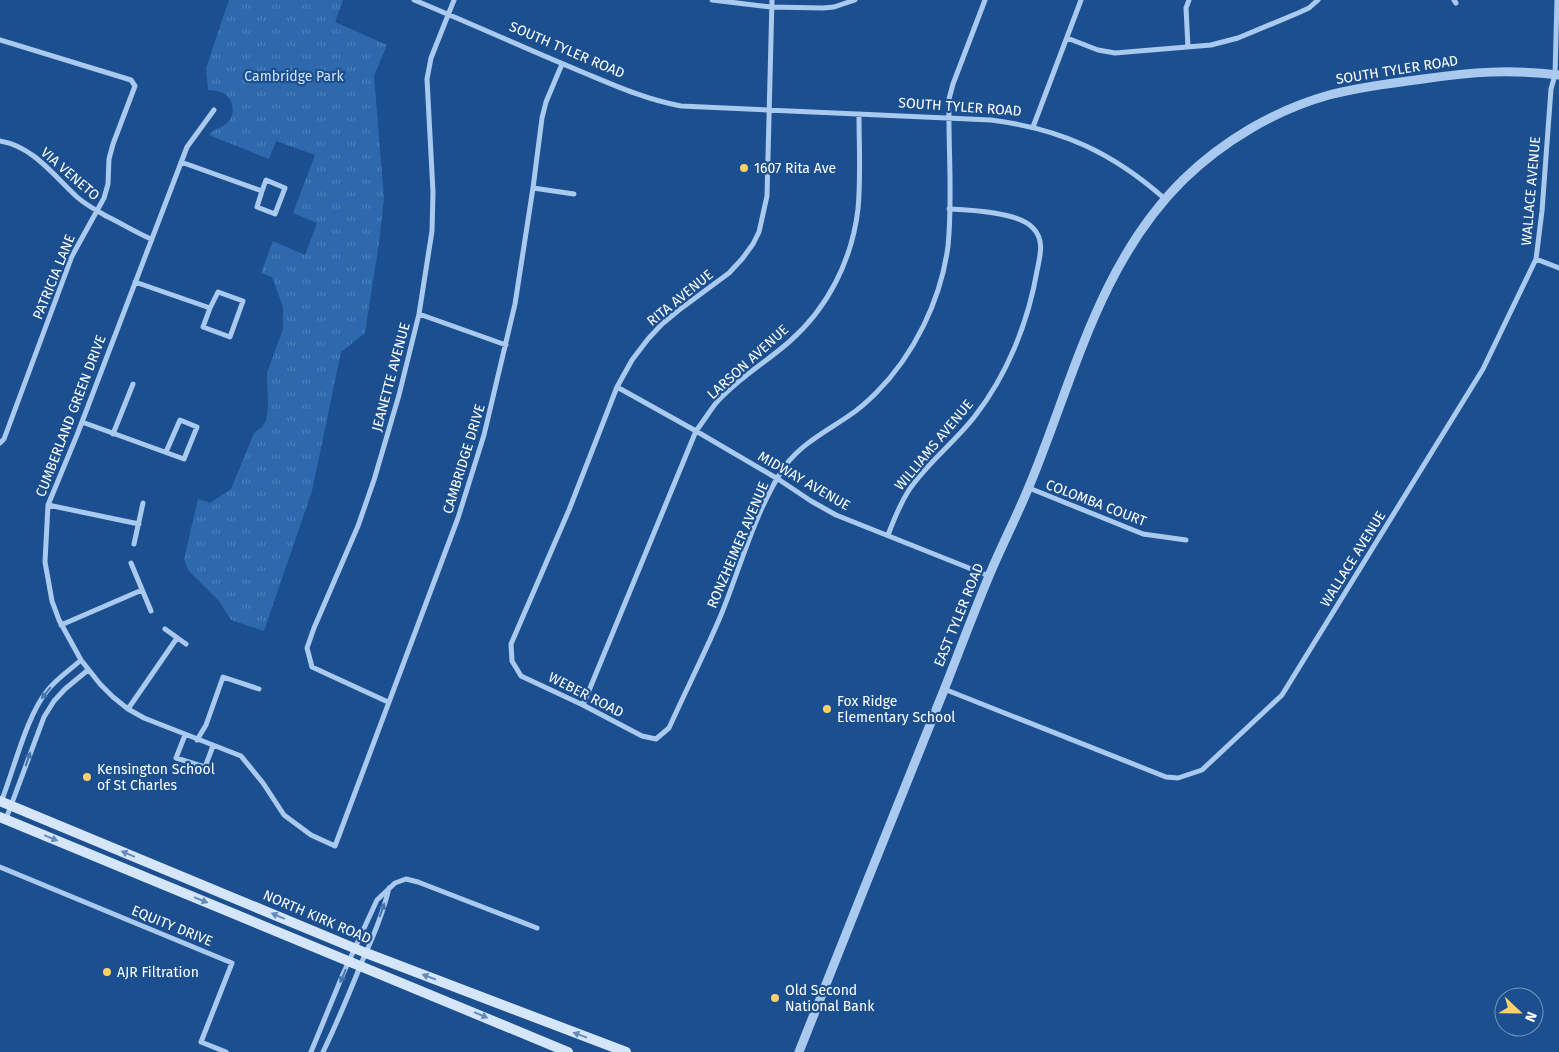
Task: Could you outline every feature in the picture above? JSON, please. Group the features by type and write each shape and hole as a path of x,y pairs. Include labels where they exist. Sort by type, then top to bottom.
{"main road":[{"name":"NORTH KIRK ROAD","path":"3,803 366,953 626,1052"},
{"name":"NORTH KIRK ROAD","path":"3,818 350,960 568,1052"}],"street":[{"name":"SOUTH TYLER ROAD","path":"414,0 562,64 646,98 666,104 992,120 1033,127 1061,135 1096,150 1123,166 1165,199 1199,165 1232,140 1268,119 1318,98 1358,88 1478,72 1531,71 1557,75"},
{"name":"JEANETTE AVENUE","path":"388,702 312,667 307,648 358,526 374,480 399,394 419,314 426,274 433,192 427,79 431,58 454,0"},
{"path":"712,0 771,7 823,8 839,6 855,0"},
{"name":"RITA AVENUE","path":"512,656 511,644 569,510 617,387 632,360 648,339 679,310 729,273 742,260 759,232 766,196 772,0"},
{"name":"RONZHEIMER AVENUE","path":"660,735 669,728 716,624 766,500 778,479 796,453 810,441 852,414 876,392 899,366 916,339 930,310 941,281 948,246 950,99 953,84 985,0"},
{"path":"1033,127 1081,0"},
{"path":"1188,47 1186,8 1189,0"},
{"path":"1067,38 1098,50 1115,53 1211,45 1238,38 1309,8 1318,0"},
{"name":"WALLACE AVENUE","path":"944,689 1166,777 1178,778 1202,770 1282,695 1483,369 1536,259 1542,211 1551,89 1557,75 1557,0"},
{"name":"PATRICIA LANE","path":"0,40 131,80 135,86 113,144 109,159 108,184 104,198 72,256 4,439 0,443"},
{"name":"CAMBRIDGE DRIVE","path":"336,846 388,702 441,565 484,435 506,345 519,280 542,118 546,102 562,64"},
{"name":"CUMBERLAND GREEN DRIVE","path":"214,110 187,147 82,422 48,505 45,562 52,601 61,625 81,660 100,684 128,709 144,718 241,756 264,783 284,815 311,835 336,846"},
{"name":"LARSON AVENUE","path":"583,705 696,431 716,403 735,385 789,342 808,323 833,288 853,237 858,208 859,114"},
{"name":"VIA VENETO","path":"0,142 12,143 34,156 50,169 77,197 96,211 151,239"},
{"path":"181,162 262,191"},
{"path":"266,180 285,188 275,214 257,207 262,191 266,180"},
{"path":"533,188 574,194"},
{"name":"EAST TYLER ROAD","path":"799,1052 989,576 1028,488 1092,320 1117,268 1138,234 1165,199"},
{"name":"WILLIAMS AVENUE","path":"888,535 899,507 909,489 975,416 994,388 1010,358 1024,322 1034,288 1041,247 1039,237 1034,228 1025,222 984,211 949,209"},
{"path":"1536,259 1559,268"},
{"path":"134,282 210,308"},
{"path":"218,292 243,301 230,337 203,327 210,308 218,292"},
{"path":"419,314 506,345"},
{"path":"113,434 133,384"},
{"name":"MIDWAY AVENUE","path":"617,387 696,431 836,515 989,576"},
{"path":"82,422 184,459 197,426 180,420 166,452"},
{"name":"COLOMBA COURT","path":"1028,488 1143,534 1186,540"},
{"path":"134,544 143,503"},
{"path":"48,505 138,524"},
{"path":"131,563 151,611"},
{"path":"61,625 142,590"},
{"path":"165,630 186,644"},
{"path":"128,709 178,638"},
{"name":"WEBER ROAD","path":"512,656 512,660 521,676 583,705 642,736 656,739 660,735"},
{"path":"3,818 3,803 29,726 40,701 48,690 81,660"},
{"path":"3,803 44,717 54,701 88,670"},
{"path":"197,740 206,725 223,677 259,689"},
{"path":"185,735 176,758 205,767 213,746"},
{"name":"EQUITY DRIVE","path":"0,867 232,963 201,1042 226,1052"},
{"path":"311,1052 377,900 395,883 406,879 418,882 537,928"},
{"path":"323,1052 366,953 385,904 389,887"}],"green space":[{"name":"Cambridge Park","path":"229,0 343,0 335,22 387,45 374,76 384,198 365,333 341,352 312,491 264,631 231,620 219,601 188,570 184,559 198,499 210,503 231,489 254,433 266,421 268,407 267,373 283,329 283,307 272,277 261,273 273,241 305,255 317,223 293,213 315,155 276,141 269,159 209,135 226,124 233,113 232,104 227,96 214,90 208,90 206,68"}],"place":[{"name":"1607 Rita Ave","path":"744,168"},
{"name":"Fox Ridge Elementary School","path":"827,709"},
{"name":"Kensington School of St Charles","path":"87,777"},
{"name":"AJR Filtration","path":"107,972"},
{"name":"Old Second National Bank","path":"775,998"}]}
